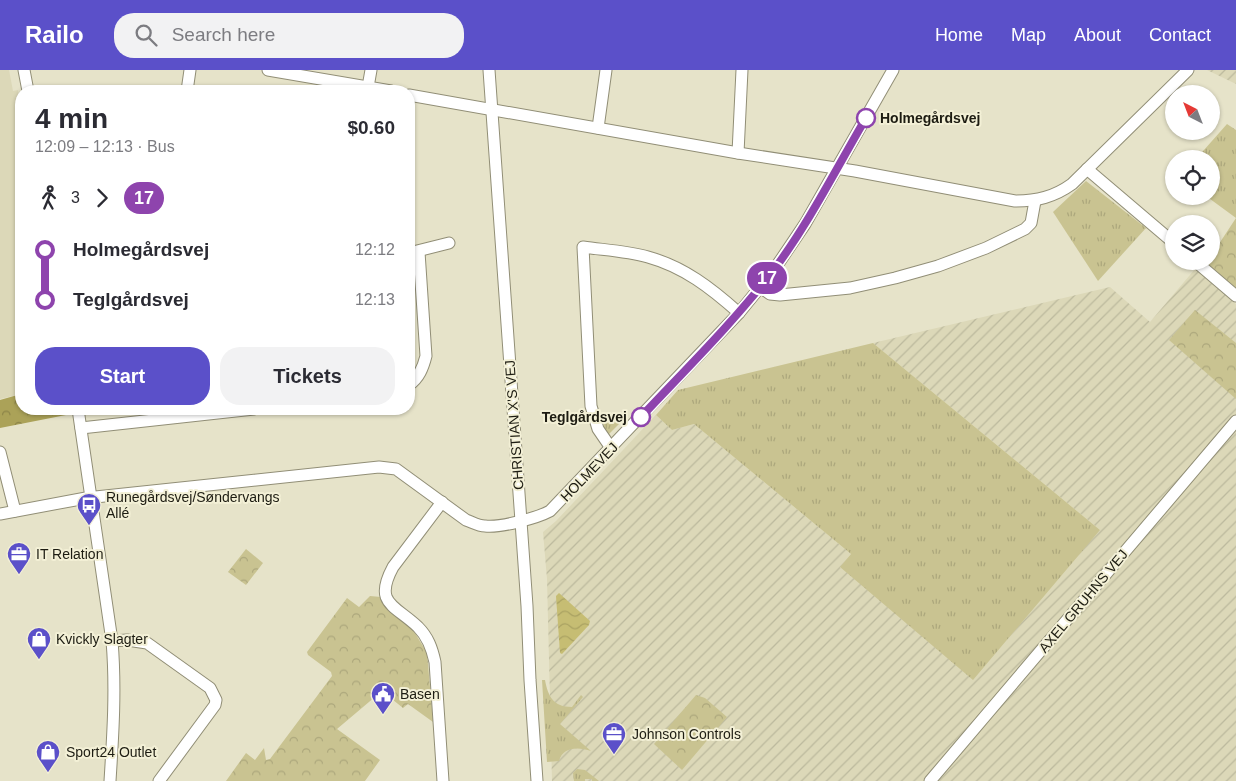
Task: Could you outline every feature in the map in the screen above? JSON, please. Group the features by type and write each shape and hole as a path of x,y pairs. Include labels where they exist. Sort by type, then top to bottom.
{"street":[{"path":"24,70 27,85"},
{"path":"188,85 190,70"},
{"path":"268,70 356,85"},
{"path":"368,85 371,70"},
{"name":"CHRISTIAN X'S VEJ","path":"489,70 527,606 537,781"},
{"path":"598,128 606,70"},
{"path":"738,153 742,70"},
{"name":"HOLMEVEJ","path":"0,514 90,498 389,467 396,469 466,520 477,524 492,526 538,517 550,511 611,448 739,313 760,287 805,224 893,70"},
{"path":"415,95 1015,201 1035,201 1062,192 1188,70"},
{"path":"1088,168 1165,235"},
{"path":"760,287 770,294 780,295 850,288 938,266 986,248 1025,229 1031,223 1035,201"},
{"path":"415,253 450,243"},
{"path":"611,448 598,429 591,406 583,247 647,257 678,268 696,278 739,313"},
{"path":"415,262 426,356 422,369 415,381"},
{"path":"1206,270 1236,296"},
{"path":"79,415 112,641 115,674 110,781"},
{"path":"81,428 181,415"},
{"name":"AXEL GRUHNS VEJ","path":"930,781 1236,422"},
{"path":"0,452 15,511"},
{"path":"442,502 393,567 386,579 384,589 386,599 393,608 418,628 432,647 435,662 443,781"},
{"path":"112,641 127,640 147,643 210,688 214,694 215,704 159,781"}],"shaded area":[{"path":"0,70 9,70 13,91 15,91 15,395 0,399"},
{"path":"1207,70 1236,70 1236,84"},
{"path":"1194,270 1236,304 1236,781 552,781 547,579 543,532 556,521 656,415 672,430 694,424 851,554 840,568 1100,530 873,343 1110,287 1150,322"}],"green space":[{"path":"1227,124 1236,130 1236,218 1218,205 1220,205 1220,150 1204,150 1213,140 1220,140 1220,132"},
{"path":"1086,181 1146,228 1098,281 1053,212"},
{"path":"1236,218 1236,290 1213,270 1220,270 1220,242"},
{"path":"1195,310 1236,343 1236,399 1169,340"},
{"path":"873,343 1100,530 973,680 840,567 851,554 694,424 672,430 656,415 678,390"},
{"path":"15,396 15,415 66,415 0,428 0,400"},
{"path":"626,415 608,435 603,427 604,424 612,418"},
{"path":"246,549 263,563 246,585 228,572"},
{"path":"370,596 381,597 412,628 427,653 433,722 408,704 403,708 382,691 337,729 380,760 365,781 226,781 246,753 255,760 264,748 266,760 270,759 332,676 331,672 308,655 307,652 347,598 359,607"},
{"path":"542,680 545,680 552,700 560,705 572,707 581,695 583,697 560,724 591,751 582,749 568,750 561,756 559,761 547,762"},
{"path":"696,695 705,698 727,717 682,770 654,744"},
{"path":"577,769 585,770 599,781 585,779 585,781 574,781 573,773"}],"water":[{"path":"559,593 590,621 589,625 562,654 560,653 556,596"}],"bus line":[{"name":"17","path":"641,417 739,313 774,270 805,224 866,118"}],"place":[{"name":"Holmegårdsvej","path":"866,118"},
{"name":"Teglgårdsvej","path":"641,417"},
{"name":"Runegårdsvej/Søndervangs Allé","path":"89,526"},
{"name":"IT Relation","path":"19,575"},
{"name":"Kvickly Slagter","path":"39,660"},
{"name":"Basen","path":"383,715"},
{"name":"Johnson Controls","path":"614,755"},
{"name":"Sport24 Outlet","path":"48,773"}]}
